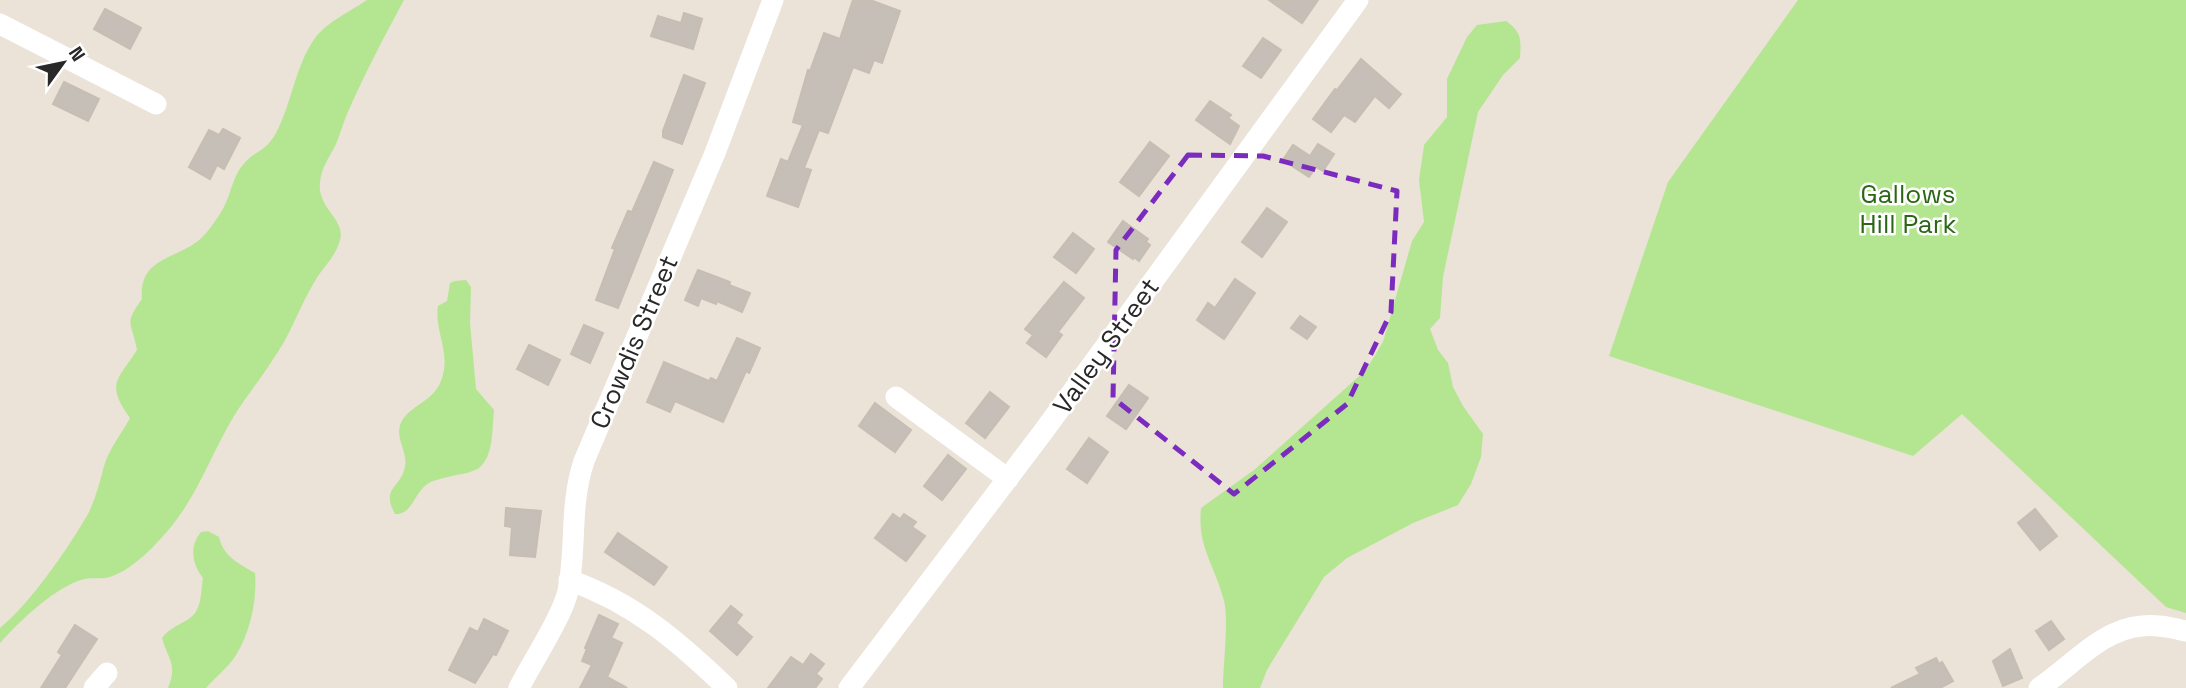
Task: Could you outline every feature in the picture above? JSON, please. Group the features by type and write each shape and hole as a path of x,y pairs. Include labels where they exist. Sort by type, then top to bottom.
{"street":[{"name":"Crowdis Street","path":"519,688 567,594 573,507 584,461 715,153 773,0"},
{"name":"Valley Street","path":"849,688 1008,479 1357,0"},
{"path":"0,24 156,104"},
{"path":"896,397 1008,479"},
{"path":"569,580 612,597 661,628 727,688"},
{"path":"2039,688 2108,637 2126,628 2153,626 2186,631"}],"highlighted area":[{"path":"1188,155 1263,156 1397,191 1391,312 1347,404 1234,494 1113,398 1116,250"}],"green space":[{"path":"367,0 404,0 360,85 322,172 320,192 341,233 334,255 318,276 284,342 234,416 174,523 134,564 115,575 81,580 57,592 46,599 0,643 0,628 24,605 49,574 89,512 106,460 130,418 116,389 120,375 137,350 130,324 132,314 142,299 147,273 207,232 223,208 239,170 268,144 276,133 303,60 315,38 333,22"},
{"name":"Gallows Hill Park","path":"1798,0 2186,0 2186,613 2166,607 1962,414 1913,456 1609,356 1668,182"},
{"path":"1506,21 1519,37 1520,58 1503,75 1478,112 1443,277 1440,318 1430,329 1438,350 1448,363 1453,387 1483,434 1481,457 1471,484 1458,505 1413,523 1347,558 1324,577 1267,670 1260,688 1223,688 1225,609 1204,546 1201,508 1254,470 1366,370 1383,342 1412,241 1424,222 1419,180 1424,145 1447,117 1447,79 1467,37 1477,25"},
{"path":"466,280 471,287 470,323 476,389 494,410 490,449 479,468 429,483 409,508 395,514 391,505 391,493 405,466 400,425 408,414 434,393 441,381 445,361 438,325 438,306 447,301 450,283"},
{"path":"208,531 219,537 224,550 232,559 255,573 252,615 246,636 236,655 206,688 168,688 172,667 162,638 192,616 197,609 203,578 196,567 193,549 201,532"}],"building":[{"path":"853,0 870,0 900,11 882,63 874,60 869,73 853,67 828,133 819,130 804,168 811,170 798,207 767,196 781,159 788,162 803,125 793,122 808,70 810,71 824,33 840,39"},
{"path":"1269,0 1318,0 1302,23"},
{"path":"105,9 141,28 130,49 94,29"},
{"path":"684,13 702,19 693,49 651,36 658,16 681,23"},
{"path":"1263,38 1281,50 1261,78 1243,66"},
{"path":"1361,59 1401,94 1389,108 1375,96 1355,122 1344,115 1331,132 1313,119"},
{"path":"684,75 705,83 682,144 663,137 663,131"},
{"path":"64,82 99,99 88,121 53,104"},
{"path":"1210,101 1231,115 1228,118 1239,126 1230,144 1196,120"},
{"path":"223,129 240,138 224,169 217,165 210,179 189,167 209,130 219,135"},
{"path":"1150,142 1169,156 1139,196 1120,182"},
{"path":"1318,144 1334,154 1323,171 1316,167 1309,177 1283,160 1293,145 1310,156"},
{"path":"654,162 673,170 618,308 596,300 615,249 612,248 628,211 632,212"},
{"path":"1267,208 1287,222 1262,257 1242,242"},
{"path":"1123,221 1148,239 1146,242 1150,245 1139,261 1108,242"},
{"path":"1073,233 1094,249 1076,273 1054,257"},
{"path":"698,270 750,293 742,312 717,301 716,304 701,298 698,306 685,300"},
{"path":"1235,279 1255,293 1224,339 1197,320 1208,303 1215,308"},
{"path":"1064,282 1084,298 1058,332 1062,335 1046,357 1027,343 1033,335 1025,329"},
{"path":"1300,316 1316,327 1307,339 1291,328"},
{"path":"584,325 603,333 590,363 571,354"},
{"path":"737,338 760,348 749,373 746,371 723,422 675,401 670,412 647,402 664,362 709,381 711,378 717,381"},
{"path":"529,345 560,360 548,385 517,369"},
{"path":"1129,385 1148,398 1126,429 1107,416"},
{"path":"990,392 1009,407 985,438 966,423"},
{"path":"875,403 911,430 895,452 859,426"},
{"path":"1089,438 1108,452 1087,483 1067,469"},
{"path":"948,455 966,469 942,500 924,486"},
{"path":"506,508 541,511 535,557 510,555 512,527 505,526"},
{"path":"2035,509 2057,536 2040,550 2018,523"},
{"path":"893,514 900,519 904,514 916,522 912,527 925,536 906,561 875,538"},
{"path":"618,533 667,567 654,585 605,552"},
{"path":"731,606 742,615 736,623 752,637 737,655 710,631"},
{"path":"599,615 618,624 611,638 622,643 607,677 627,688 580,688 592,665 582,661"},
{"path":"484,619 508,631 496,655 493,654 475,683 449,670 470,628 478,632"},
{"path":"2051,621 2064,639 2049,650 2036,631"},
{"path":"75,625 97,639 65,688 41,688 62,655 58,652"},
{"path":"2010,649 2022,678 2003,686 1993,661"},
{"path":"811,654 824,664 816,674 822,679 815,688 768,688 791,657 803,665"},
{"path":"1936,658 1939,664 1942,662 1953,681 1940,688 1891,688 1920,674 1916,668"}]}
